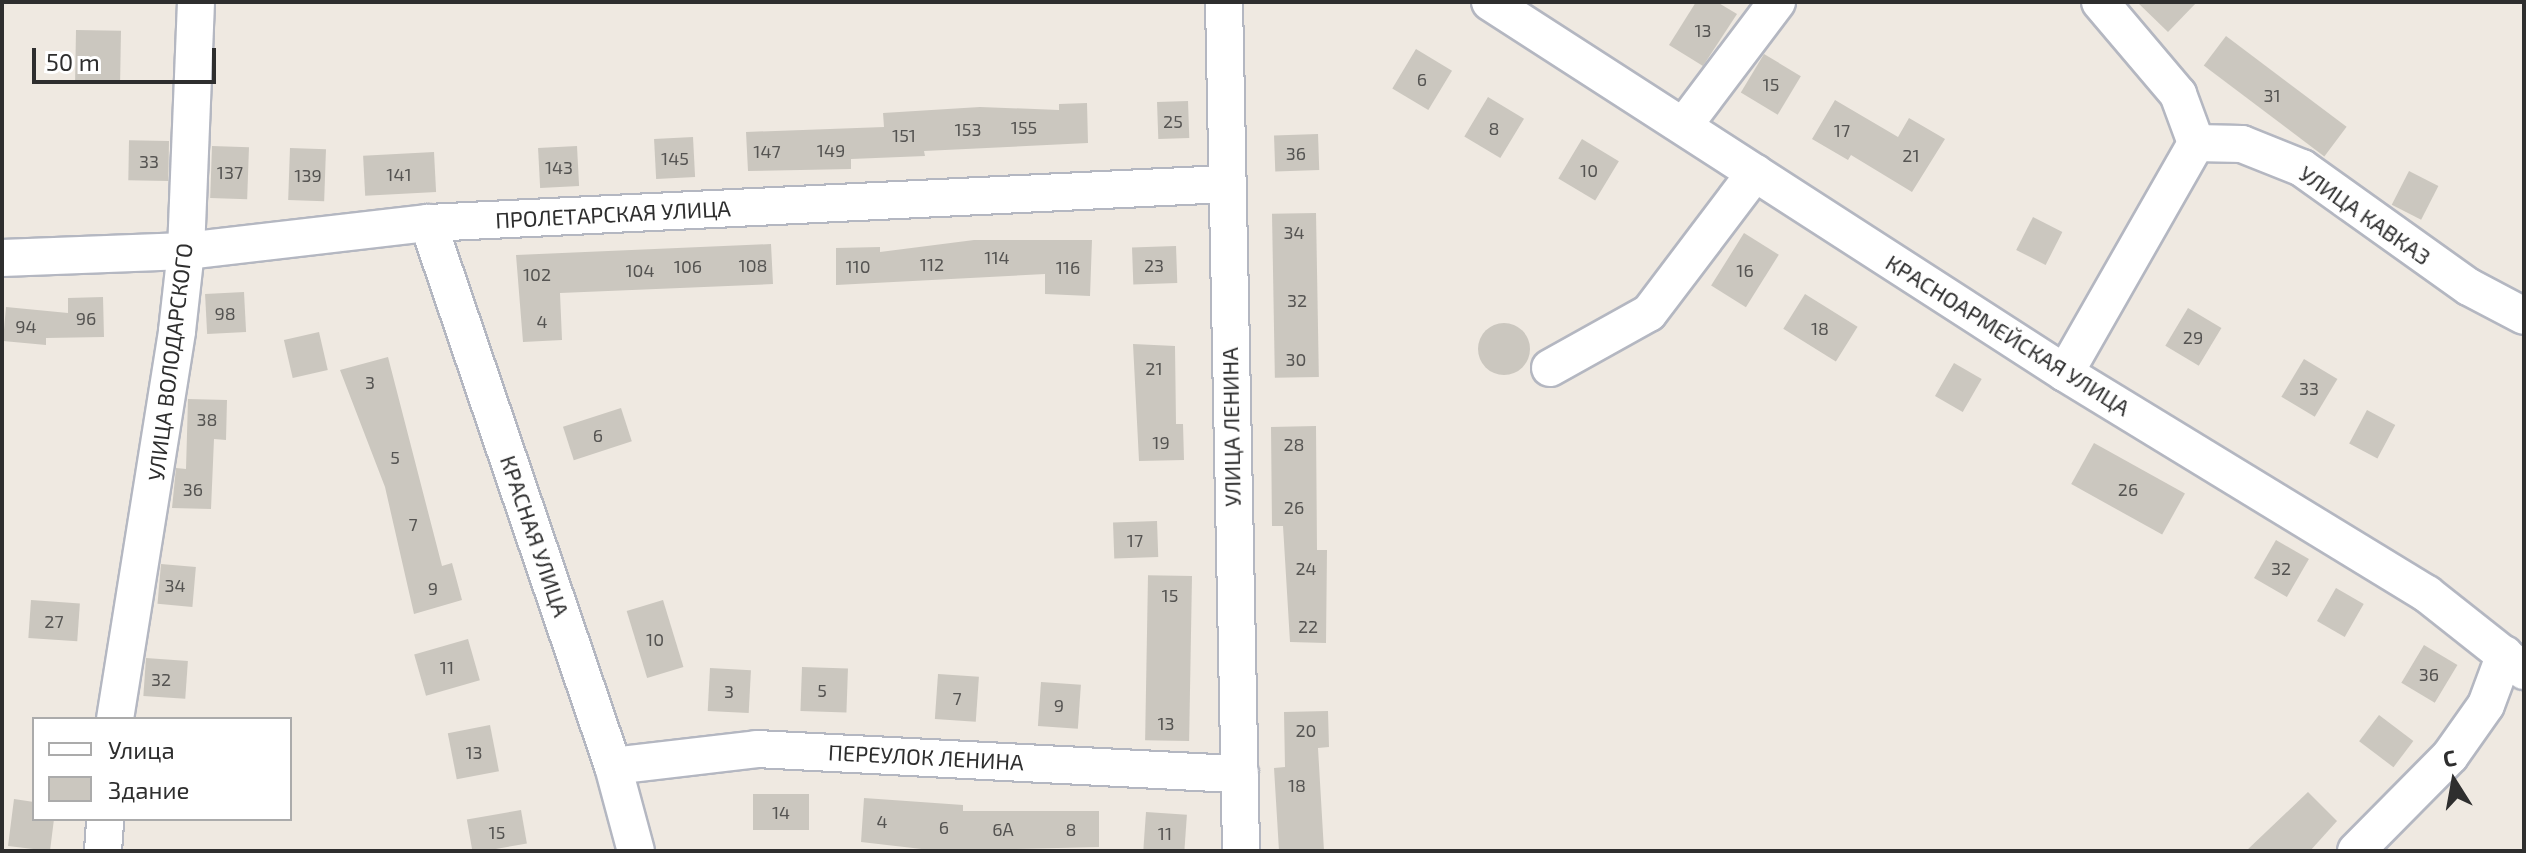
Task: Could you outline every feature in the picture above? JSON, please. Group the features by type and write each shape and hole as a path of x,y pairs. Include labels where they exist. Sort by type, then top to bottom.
{"street":[{"name":"УЛИЦА ВОЛОДАРСКОГО","path":"115,717 186,251 196,2"},
{"name":"УЛИЦА ЛЕНИНА","path":"1224,2 1225,184 1241,851"},
{"name":"КРАСНОАРМЕЙСКАЯ УЛИЦА","path":"1490,2 1685,124 1755,173 2065,373 2427,594 2515,662"},
{"path":"1685,124 1777,2"},
{"path":"2065,373 2196,143 2178,94 2100,2"},
{"name":"УЛИЦА КАВКАЗ","path":"2196,143 2242,144 2302,168 2469,287 2524,316"},
{"path":"1550,368 1649,313 1755,173"},
{"name":"ПРОЛЕТАРСКАЯ УЛИЦА","path":"2,258 186,251 428,223 1225,184"},
{"name":"КРАСНАЯ УЛИЦА","path":"428,223 613,766 636,851"},
{"path":"2356,851 2450,756 2515,662"},
{"name":"ПЕРЕУЛОК ЛЕНИНА","path":"613,766 757,749 1240,774"},
{"path":"103,851 105,821"}],"building":[{"path":"1696,2 1717,2 1737,14 1703,66 1669,45"},
{"path":"2137,2 2197,2 2168,32"},
{"path":"76,30 121,31 120,82 75,81"},
{"path":"2226,36 2347,127 2324,156 2204,66"},
{"path":"1416,49 1452,71 1428,110 1392,88"},
{"path":"1764,54 1801,76 1778,115 1741,93"},
{"path":"1488,97 1524,119 1500,158 1464,136"},
{"path":"1835,100 1898,137 1909,118 1945,139 1912,192 1851,155 1848,160 1812,139"},
{"path":"1188,101 1189,138 1158,139 1157,102"},
{"path":"1087,103 1088,143 924,151 925,156 851,159 851,169 748,171 746,132 884,127 883,113 980,107 1059,110 1059,104"},
{"path":"1318,134 1319,170 1275,172 1274,136"},
{"path":"693,137 695,177 656,179 654,139"},
{"path":"1582,139 1619,161 1595,201 1558,178"},
{"path":"129,140 169,141 168,181 128,180"},
{"path":"212,146 249,147 247,199 210,198"},
{"path":"577,146 579,186 540,188 538,148"},
{"path":"290,148 326,149 324,201 288,200"},
{"path":"434,152 436,192 365,196 363,156"},
{"path":"2409,171 2438,186 2421,220 2392,205"},
{"path":"1316,213 1319,377 1275,378 1272,214"},
{"path":"2033,217 2062,232 2046,265 2016,250"},
{"path":"1744,233 1779,255 1746,307 1711,286"},
{"path":"974,240 1092,240 1090,296 1045,294 1045,274 836,285 836,248 880,247 880,252"},
{"path":"771,244 773,284 560,293 562,340 523,342 516,255"},
{"path":"1176,246 1177,283 1133,285 1132,248"},
{"path":"244,292 246,332 207,334 205,294"},
{"path":"1805,294 1858,327 1836,362 1783,329"},
{"path":"103,297 104,337 46,338 46,345 3,341 6,307 68,313 68,298"},
{"path":"2188,308 2221,328 2199,366 2165,346"},
{"path":"1504,323 1522,331 1530,349 1522,367 1504,375 1486,367 1478,349 1486,331"},
{"path":"319,332 328,370 293,378 284,340"},
{"path":"1133,344 1175,346 1176,424 1183,424 1184,460 1139,461"},
{"path":"388,357 442,566 452,563 462,600 414,614 385,487 340,370"},
{"path":"2304,359 2337,379 2315,417 2281,397"},
{"path":"1954,363 1982,379 1963,412 1935,396"},
{"path":"188,399 227,400 226,440 214,439 211,509 172,508 176,468 186,469"},
{"path":"621,408 632,441 574,460 563,427"},
{"path":"2367,410 2395,425 2377,459 2349,444"},
{"path":"1316,426 1317,550 1327,550 1326,643 1290,642 1283,526 1272,526 1271,427"},
{"path":"2094,443 2185,493 2162,535 2071,484"},
{"path":"1157,521 1158,557 1114,559 1113,523"},
{"path":"2276,540 2309,559 2287,597 2254,578"},
{"path":"161,564 196,567 192,607 158,604"},
{"path":"1148,575 1192,576 1189,741 1145,740"},
{"path":"2336,588 2364,604 2345,637 2317,621"},
{"path":"31,600 80,603 77,641 28,638"},
{"path":"663,600 683,667 647,678 627,611"},
{"path":"468,639 480,680 426,696 414,654"},
{"path":"2424,645 2457,665 2435,703 2401,683"},
{"path":"146,658 188,661 185,699 143,696"},
{"path":"802,667 848,669 846,713 800,711"},
{"path":"710,668 751,670 749,713 708,711"},
{"path":"938,674 979,677 976,722 935,719"},
{"path":"1041,682 1081,685 1078,729 1038,726"},
{"path":"1328,711 1329,747 1318,748 1324,851 1279,851 1274,768 1285,767 1284,712"},
{"path":"2379,715 2413,741 2393,767 2359,741"},
{"path":"490,725 499,771 457,779 448,733"},
{"path":"2308,792 2337,821 2310,851 2246,851"},
{"path":"753,794 809,794 809,830 753,830"},
{"path":"864,798 963,805 963,811 1099,811 1099,847 939,851 861,842"},
{"path":"14,799 32,802 32,821 54,821 50,851 8,846"},
{"path":"521,810 527,843 472,851 467,820"},
{"path":"1146,812 1187,815 1184,851 1143,851"}]}
